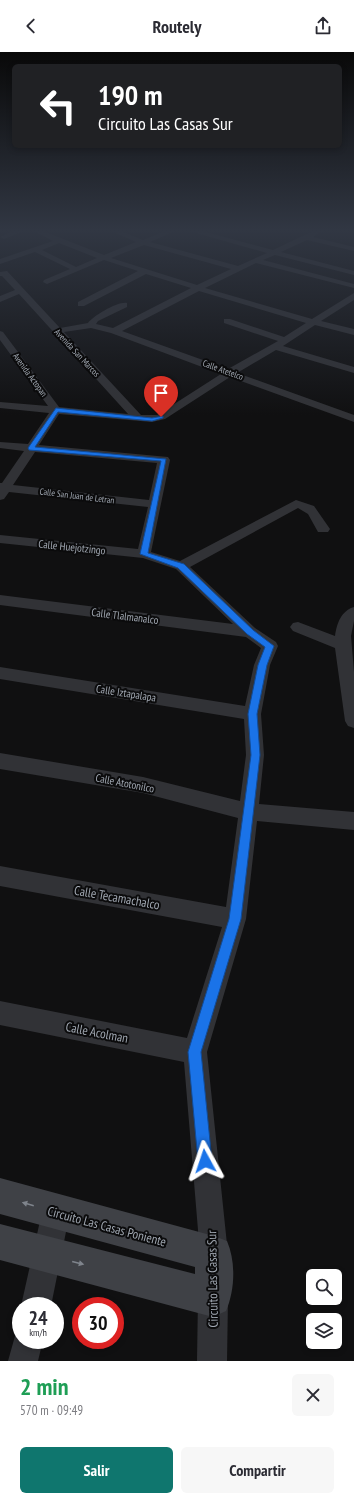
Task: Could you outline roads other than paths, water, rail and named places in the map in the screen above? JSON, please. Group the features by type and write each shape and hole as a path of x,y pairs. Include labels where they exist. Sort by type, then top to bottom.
{"street":[{"path":"0,299 16,292"},
{"name":"Avenida San Marcos","path":"20,292 138,418"},
{"path":"80,304 103,292"},
{"path":"114,331 190,292"},
{"path":"212,292 312,322 354,332"},
{"path":"0,405 138,418 152,419 161,417 229,373 275,347 354,296"},
{"path":"57,331 91,325 95,319 124,305"},
{"path":"227,321 284,340"},
{"name":"Calle Atetelco","path":"91,325 114,331 354,419"},
{"name":"Avenida Actopan","path":"0,334 56,410"},
{"path":"275,347 354,370"},
{"path":"2,490 56,410"},
{"path":"0,445 164,460 144,554"},
{"name":"Calle San Juan de Letran","path":"2,490 155,504"},
{"path":"181,566 296,504 306,504 311,508 323,529"},
{"name":"Calle Huejotzingo","path":"0,539 144,554"},
{"name":"Circuito Las Casas Sur","path":"144,554 181,566 250,632 270,646 262,665 252,714 256,755 235,919 195,1052 214,1254 212,1361"},
{"name":"Calle Tlalmanalco","path":"0,600 250,632"},
{"path":"354,612 349,615 344,627 343,645 354,721"},
{"path":"298,627 343,645"},
{"name":"Calle Iztapalapa","path":"0,673 252,714"},
{"name":"Calle Atotonilco","path":"0,761 143,785 249,812 354,821"},
{"name":"Calle Tecamachalco","path":"0,876 235,919"},
{"name":"Calle Acolman","path":"0,1013 195,1052"},
{"name":"Circuito Las Casas Poniente","path":"0,1196 214,1254"},
{"path":"38,1297 56,1212"},
{"path":"0,1242 213,1298"},
{"path":"23,1361 26,1349"}]}
